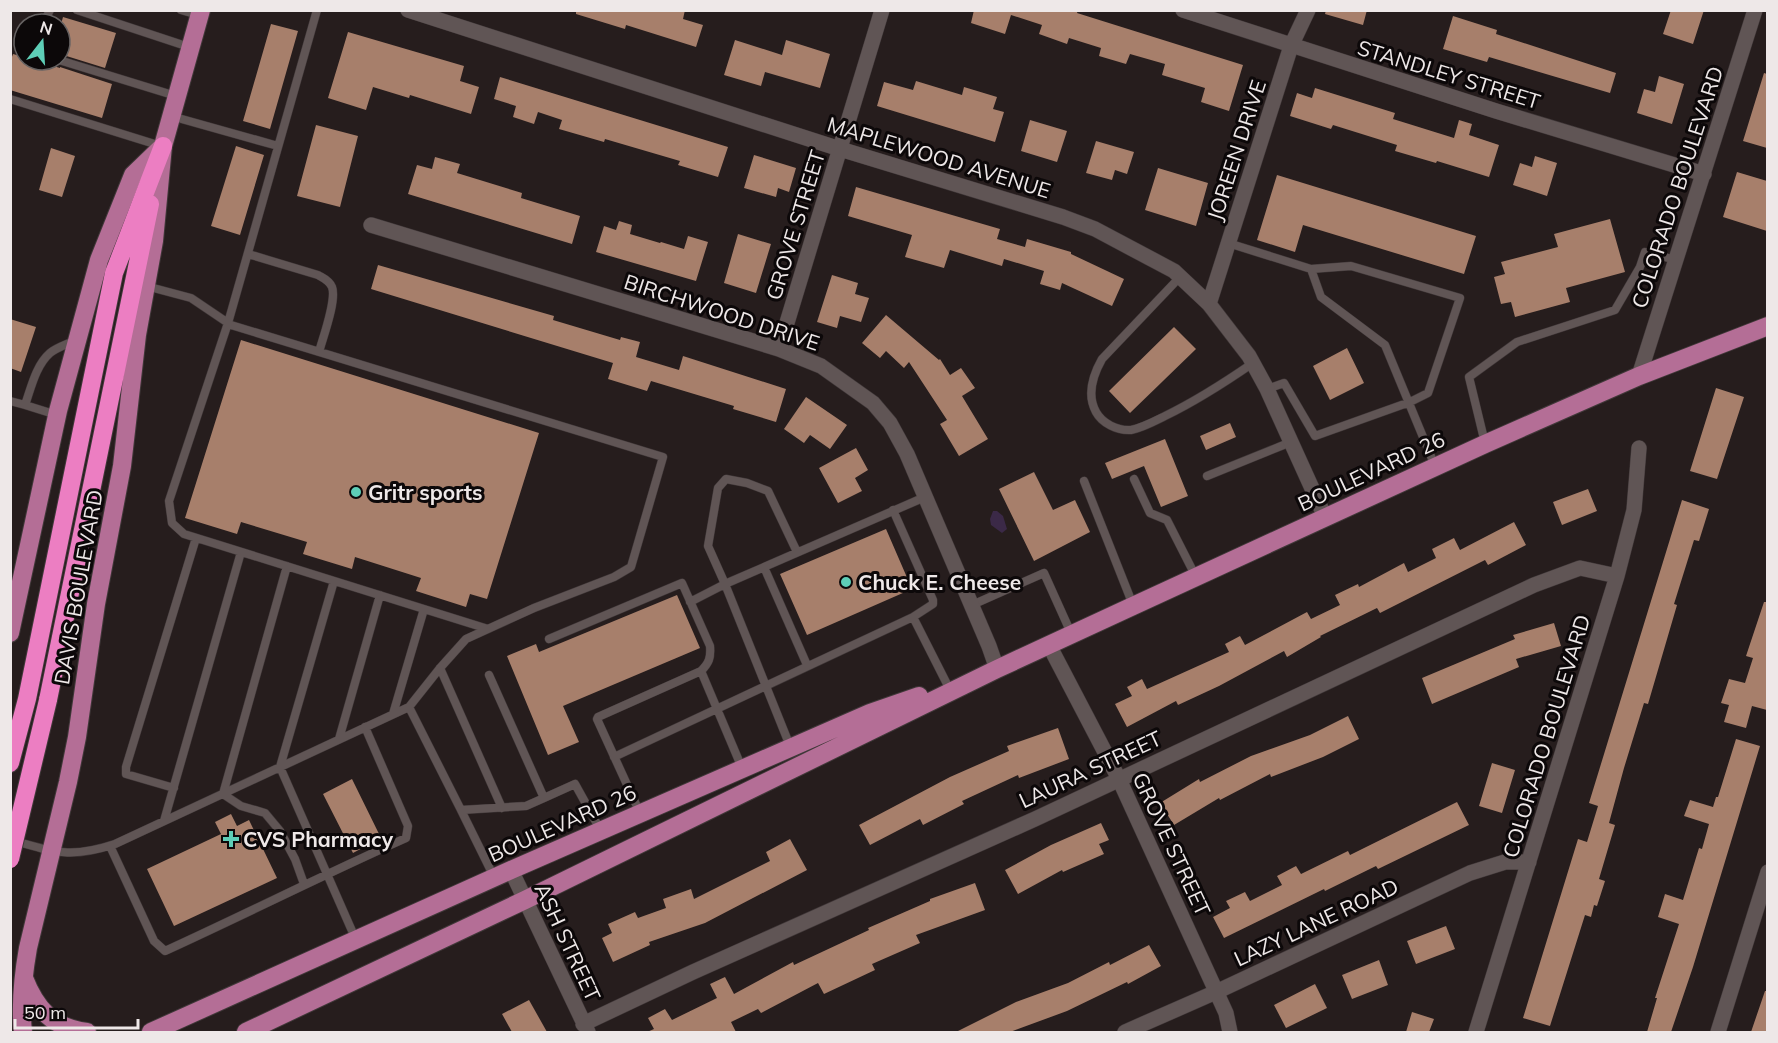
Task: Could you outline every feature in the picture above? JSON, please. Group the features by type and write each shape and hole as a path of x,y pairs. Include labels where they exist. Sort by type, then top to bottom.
{"highway":[{"path":"10,763 27,699 114,273 163,146"},
{"path":"10,859 48,700 163,146"}],"main road":[{"name":"DAVIS BOULEVARD","path":"23,1032 21,1011 23,976 77,737 96,604 122,466 137,335 154,241 163,146 200,13"},
{"path":"10,633 57,416 99,260 133,175 163,146"},
{"name":"BOULEVARD 26","path":"246,1032 525,900 1072,634 1435,466 1639,376 1767,326"},
{"name":"BOULEVARD 26","path":"152,1032 502,874 870,713 997,669"},
{"path":"23,976 41,1010 57,1023 73,1030 87,1032"},
{"path":"139,1032 152,1032"}],"street":[{"name":"MAPLEWOOD AVENUE","path":"408,10 840,149 1063,217 1095,230 1174,271 1224,321 1253,363 1268,389 1325,517"},
{"name":"GROVE STREET","path":"779,349 882,10"},
{"name":"STANDLEY STREET","path":"1183,10 1291,46 1704,174"},
{"name":"JOREEN DRIVE","path":"1209,304 1291,46 1308,10"},
{"name":"COLORADO BOULEVARD","path":"1639,376 1755,10"},
{"name":"BIRCHWOOD DRIVE","path":"371,225 779,349 821,366 873,403 890,423 907,454 997,669"},
{"name":"COLORADO BOULEVARD","path":"1476,1032 1617,576 1634,510 1639,448"},
{"name":"LAURA STREET","path":"585,1028 1534,585 1580,568 1617,576"},
{"name":"GROVE STREET","path":"1049,645 1119,779 1226,1013 1230,1032"},
{"name":"LAZY LANE ROAD","path":"1125,1032 1470,873 1505,862 1528,862"},
{"path":"1718,1032 1767,872"},
{"name":"ASH STREET","path":"502,874 525,900 585,1028"}],"lane":[{"path":"77,10 190,48"},
{"path":"181,10 200,13"},
{"path":"316,10 228,323 169,501 172,523 184,534 488,629"},
{"path":"72,64 177,96"},
{"path":"10,99 163,146"},
{"path":"171,116 278,146"},
{"path":"1228,243 1311,269 1352,266 1460,298 1428,393 1410,402 1315,436 1284,383 1268,389"},
{"path":"1485,444 1469,378 1517,342 1615,310 1640,267 1645,252 1676,260"},
{"path":"248,254 318,275 326,279 332,287 334,297 319,352"},
{"path":"1311,269 1321,297 1385,345 1435,466"},
{"path":"1180,277 1102,359 1096,370 1090,396 1098,416 1107,424 1118,429 1136,429 1192,403 1253,363"},
{"path":"10,840 51,852 81,854 111,846 409,707 466,639 534,608 614,577 631,567 663,457 228,323 191,298 146,286"},
{"path":"25,405 38,370 45,359 51,352 77,339"},
{"path":"10,401 57,416"},
{"path":"1207,476 1292,442"},
{"path":"791,748 708,546 718,488 726,478 768,491 797,552"},
{"path":"1134,479 1150,513 1167,520 1196,577"},
{"path":"1084,481 1134,606"},
{"path":"690,602 725,584 925,496"},
{"path":"614,757 913,617 933,604 893,510"},
{"path":"174,788 126,774 126,767 196,538"},
{"path":"164,821 241,552"},
{"path":"222,794 287,566"},
{"path":"764,567 807,665"},
{"path":"972,605 1044,573 1072,634"},
{"path":"334,581 280,767 356,940"},
{"path":"549,639 682,583 710,646 711,656 708,664 701,671 597,719 640,813"},
{"path":"339,739 380,595"},
{"path":"393,714 424,609"},
{"path":"913,617 948,686"},
{"path":"440,668 502,808"},
{"path":"701,671 742,769"},
{"path":"489,675 544,798"},
{"path":"409,707 461,810 502,874"},
{"path":"111,846 154,941 165,951 327,873 406,838 408,826 365,727"},
{"path":"461,810 526,806 575,784 601,831"},
{"path":"222,794 241,806 265,813 285,840 304,884"}],"shaded area":[{"path":"993,511 1003,516 1007,529 1002,533 991,525 990,519"}],"building":[{"path":"576,10 685,10 683,19 703,25 696,47 626,25 625,29 576,14"},
{"path":"974,10 1078,10 1077,13 1243,65 1229,111 1201,102 1205,88 1162,75 1165,64 1130,54 1126,64 1099,56 1101,48 1069,38 1067,44 1039,34 1042,25 1011,15 1005,34 971,23"},
{"path":"1326,10 1367,10 1363,25 1325,14"},
{"path":"1671,10 1704,10 1693,44 1663,34"},
{"path":"1453,16 1497,30 1496,34 1616,73 1610,93 1489,57 1487,62 1443,49"},
{"path":"72,20 116,33 105,68 72,58"},
{"path":"271,24 298,31 270,129 243,121"},
{"path":"348,32 464,66 460,81 479,87 471,114 410,95 409,98 373,87 366,110 328,98"},
{"path":"735,40 782,55 786,40 830,54 820,88 765,72 761,86 724,75"},
{"path":"12,57 12,72 72,71 112,84 102,118 10,90"},
{"path":"1764,73 1767,74 1767,148 1743,141"},
{"path":"1659,76 1684,84 1672,124 1637,113 1644,89 1655,92"},
{"path":"500,77 728,147 718,177 678,165 680,161 605,139 604,142 559,129 562,120 538,112 534,124 513,117 516,106 494,99"},
{"path":"916,81 962,95 964,87 997,97 993,109 1004,112 995,142 877,106 884,82 913,90"},
{"path":"1315,88 1395,113 1393,119 1454,138 1459,120 1472,124 1469,135 1499,145 1489,177 1395,151 1397,145 1333,125 1331,129 1290,116 1297,93 1312,98"},
{"path":"1030,120 1067,131 1057,162 1021,151"},
{"path":"316,125 358,136 340,207 297,196"},
{"path":"1096,141 1134,152 1127,174 1115,170 1112,180 1086,173"},
{"path":"236,146 264,155 240,235 211,226"},
{"path":"51,148 75,156 62,197 39,190"},
{"path":"754,155 796,168 789,192 778,188 776,197 744,188"},
{"path":"1535,156 1557,163 1547,196 1513,185 1520,163 1532,167"},
{"path":"435,157 460,164 457,173 522,193 521,198 580,216 572,244 408,194 417,165 432,169"},
{"path":"1158,168 1208,183 1196,226 1145,210"},
{"path":"1737,172 1767,181 1767,231 1723,217"},
{"path":"1277,175 1476,236 1464,274 1303,225 1295,252 1257,240"},
{"path":"856,187 1000,229 997,239 1025,247 1027,239 1071,252 1124,279 1112,306 1062,283 1060,290 1040,284 1044,271 1004,259 1002,266 950,250 944,268 905,257 912,235 848,216"},
{"path":"1610,219 1625,272 1566,288 1570,302 1515,317 1511,302 1501,304 1494,277 1505,274 1501,262 1558,247 1554,234"},
{"path":"619,221 632,225 630,234 684,249 688,236 708,242 696,281 596,252 604,226 616,230"},
{"path":"738,234 771,244 756,293 724,283"},
{"path":"378,265 554,316 553,320 620,340 621,337 640,342 636,357 679,370 683,356 786,389 776,422 733,409 734,406 651,381 647,391 608,379 613,363 371,289"},
{"path":"832,275 858,283 855,294 869,298 861,322 840,316 837,328 817,322"},
{"path":"886,315 940,359 950,375 961,368 975,388 962,396 988,439 959,456 940,424 947,420 909,362 904,368 886,351 880,358 862,343"},
{"path":"10,319 36,327 21,372 10,368"},
{"path":"1174,327 1196,349 1130,413 1109,391"},
{"path":"241,340 539,433 487,599 470,594 466,607 416,591 421,578 355,557 352,569 303,554 307,542 241,522 237,534 185,518"},
{"path":"1347,348 1364,383 1330,400 1313,366"},
{"path":"1716,388 1744,397 1717,479 1690,471"},
{"path":"806,397 847,425 830,449 810,435 804,443 784,429"},
{"path":"1230,423 1236,437 1206,450 1200,436"},
{"path":"1165,439 1188,496 1161,507 1144,466 1112,479 1105,463"},
{"path":"856,448 868,470 855,478 862,491 838,503 819,468"},
{"path":"1034,472 1053,510 1075,500 1090,532 1034,561 999,489"},
{"path":"1588,489 1597,511 1562,525 1553,502"},
{"path":"1682,500 1709,509 1699,541 1694,540 1674,604 1677,605 1648,704 1644,703 1624,768 1609,823 1615,825 1599,879 1605,881 1591,917 1585,915 1550,1026 1523,1018 1578,839 1587,842 1598,806 1589,803"},
{"path":"1514,522 1526,545 1488,565 1485,560 1380,613 1377,608 1320,636 1287,657 1284,651 1219,686 1178,705 1176,701 1127,727 1115,704 1132,696 1127,687 1142,679 1147,689 1229,652 1225,644 1240,636 1245,645 1307,612 1311,619 1340,605 1335,595 1358,584 1359,587 1404,563 1408,572 1436,558 1432,549 1454,538 1460,550"},
{"name":"Chuck E. Cheese","path":"886,529 912,589 807,635 780,574"},
{"path":"677,595 700,648 563,706 579,742 548,755 507,656 536,644 539,652"},
{"path":"1764,602 1767,602 1767,710 1752,706 1746,728 1724,722 1729,705 1721,703 1729,679 1745,683 1753,658 1746,656"},
{"path":"1554,623 1561,646 1516,659 1519,667 1432,704 1422,678 1515,639 1513,635"},
{"path":"1348,716 1359,739 1323,757 1271,777 1270,774 1220,800 1219,798 1174,825 1160,803 1199,779 1200,782 1251,756 1310,735"},
{"path":"1058,728 1069,759 1019,778 1018,775 962,801 964,804 923,825 920,819 870,845 859,825 950,777 1009,751 1007,746"},
{"path":"1736,739 1760,746 1693,967 1671,1032 1647,1032 1657,998 1655,998 1679,924 1658,917 1665,894 1683,900 1709,824 1684,816 1690,800 1713,807"},
{"path":"1492,763 1515,770 1502,813 1479,806"},
{"path":"352,779 381,838 353,853 323,794"},
{"path":"1457,802 1469,825 1378,869 1376,866 1325,891 1324,889 1224,938 1213,917 1230,908 1226,901 1245,892 1250,901 1282,885 1277,876 1296,866 1301,874 1348,851 1350,855"},
{"name":"CVS Pharmacy","path":"231,814 237,826 249,820 277,878 174,926 147,869 221,834 215,822"},
{"path":"1101,823 1109,840 1099,844 1104,854 1063,872 1062,870 1018,894 1005,870 1051,845"},
{"path":"790,839 807,870 705,923 649,942 650,945 613,962 602,938 612,933 608,924 635,912 638,918 666,908 663,899 691,889 694,899 770,861 766,852"},
{"path":"975,883 985,910 916,935 920,943 872,964 875,970 824,994 818,983 761,1013 758,1009 731,1022 736,1032 647,1032 654,1029 648,1018 665,1009 672,1020 717,998 710,984 725,977 734,994 793,962 794,965 930,899"},
{"path":"1446,926 1455,949 1416,964 1407,941"},
{"path":"1149,945 1161,966 1128,984 1127,982 1067,1011 1010,1032 956,1032 1016,1002 1068,983 1109,962 1110,965"},
{"path":"1379,960 1388,985 1352,999 1342,975"},
{"path":"1315,984 1327,1008 1286,1028 1274,1005"},
{"path":"1765,991 1767,991 1767,1032 1751,1032"},
{"path":"529,1000 547,1032 512,1032 502,1014"},
{"path":"1412,1012 1434,1019 1429,1032 1406,1032"}],"place":[{"name":"Gritr sports","path":"356,492"},
{"name":"Chuck E. Cheese","path":"846,582"},
{"name":"CVS Pharmacy","path":"231,839"}]}
